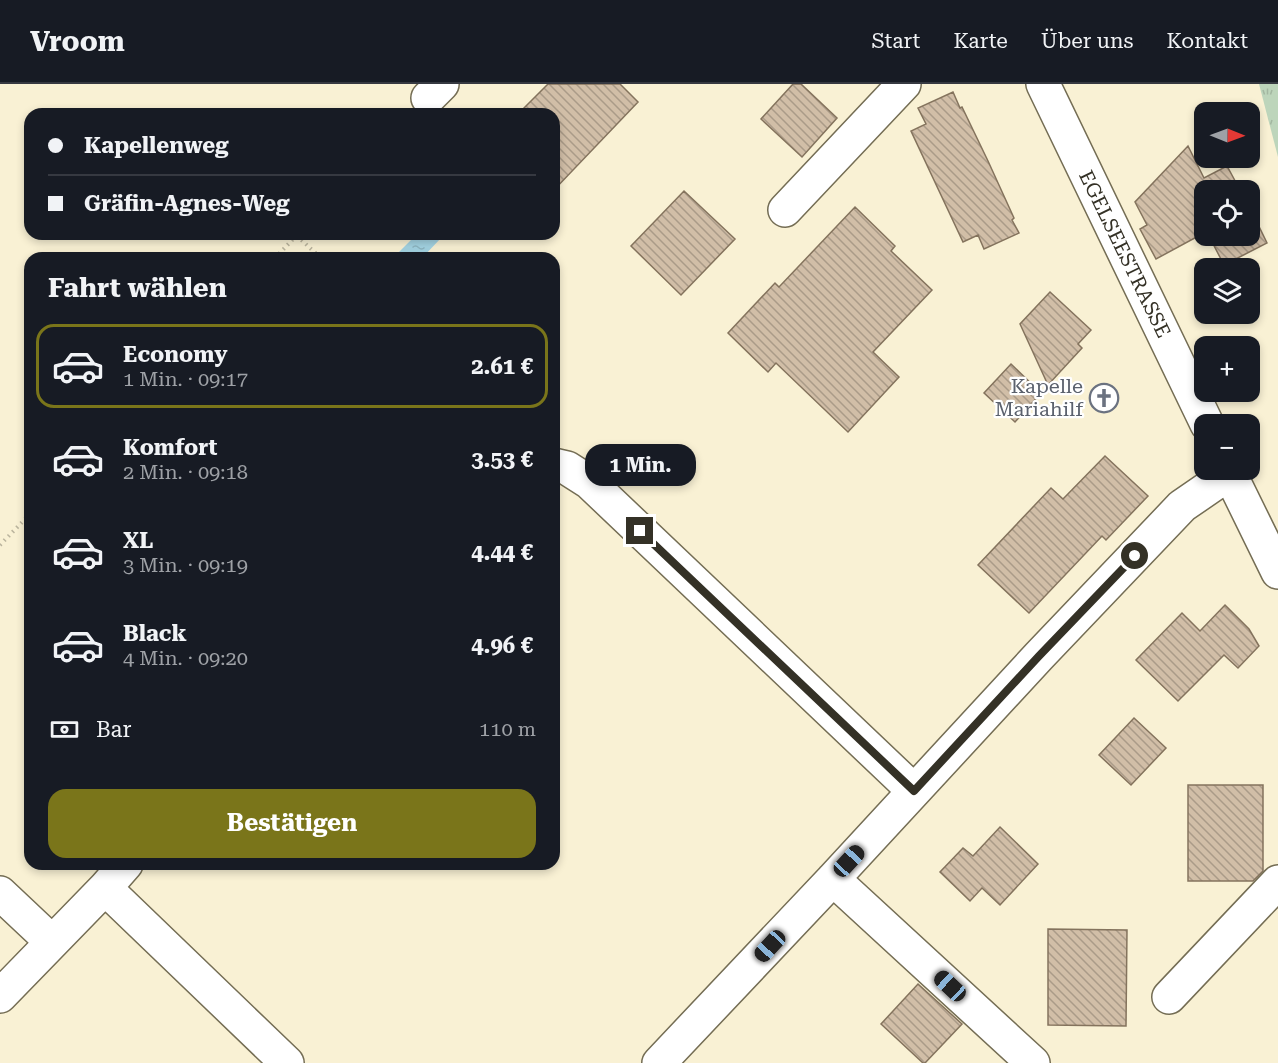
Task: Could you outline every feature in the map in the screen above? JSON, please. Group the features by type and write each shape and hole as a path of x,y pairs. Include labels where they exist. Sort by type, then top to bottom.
{"street":[{"path":"785,210 904,84"},
{"name":"EGELSEESTRASSE","path":"1043,84 1202,414"},
{"path":"560,466 567,468 589,482 914,791"},
{"path":"659,1063 1182,506 1217,480"},
{"path":"1233,480 1278,572"},
{"path":"0,996 121,870"},
{"path":"833,879 1033,1063"},
{"path":"1169,997 1278,882"},
{"path":"105,888 287,1063"},
{"path":"0,893 52,942"}],"path":[{"path":"281,252 293,240"},
{"path":"303,240 315,252"},
{"path":"0,545 24,520"}],"green space":[{"path":"1259,84 1278,84 1278,157"}],"water":[{"path":"411,240 439,240 428,252 399,252"}],"building":[{"path":"548,84 620,84 638,102 560,184 560,108 524,108"},
{"path":"793,84 801,84 837,118 802,157 761,119"},
{"path":"953,92 988,161 1019,233 984,249 978,235 963,242 911,131 926,124 918,108"},
{"path":"1188,146 1194,158 1194,168 1199,168 1204,178 1223,168 1228,168 1235,180 1194,180 1194,238 1156,259 1140,229 1147,225 1135,202"},
{"path":"684,191 735,239 681,295 631,246"},
{"path":"855,207 895,246 891,251 932,290 873,352 899,377 848,432 776,363 768,372 728,333 775,283 779,287"},
{"path":"1260,229 1267,243 1238,258 1220,258 1214,246 1260,246"},
{"path":"1050,292 1091,330 1078,344 1082,348 1048,385 1020,324"},
{"path":"1011,364 1041,393 1015,422 984,393"},
{"path":"1105,456 1148,496 1106,540 1102,536 1029,613 978,565 1051,488 1063,499"},
{"path":"1225,605 1249,629 1259,646 1238,668 1224,655 1178,701 1136,660 1182,613 1200,631"},
{"path":"1134,718 1166,748 1131,785 1099,755"},
{"path":"1188,785 1263,785 1263,871 1253,881 1188,881"},
{"path":"1000,827 1038,864 1000,905 982,888 970,901 940,872 963,848 973,856"},
{"path":"1048,929 1127,930 1126,1026 1048,1025"},
{"path":"918,984 962,1024 925,1063 881,1024"}],"place":[{"name":"Kapelle Mariahilf","path":"1104,398"}],"route":[{"path":"640,531 914,791 1135,556"}]}
